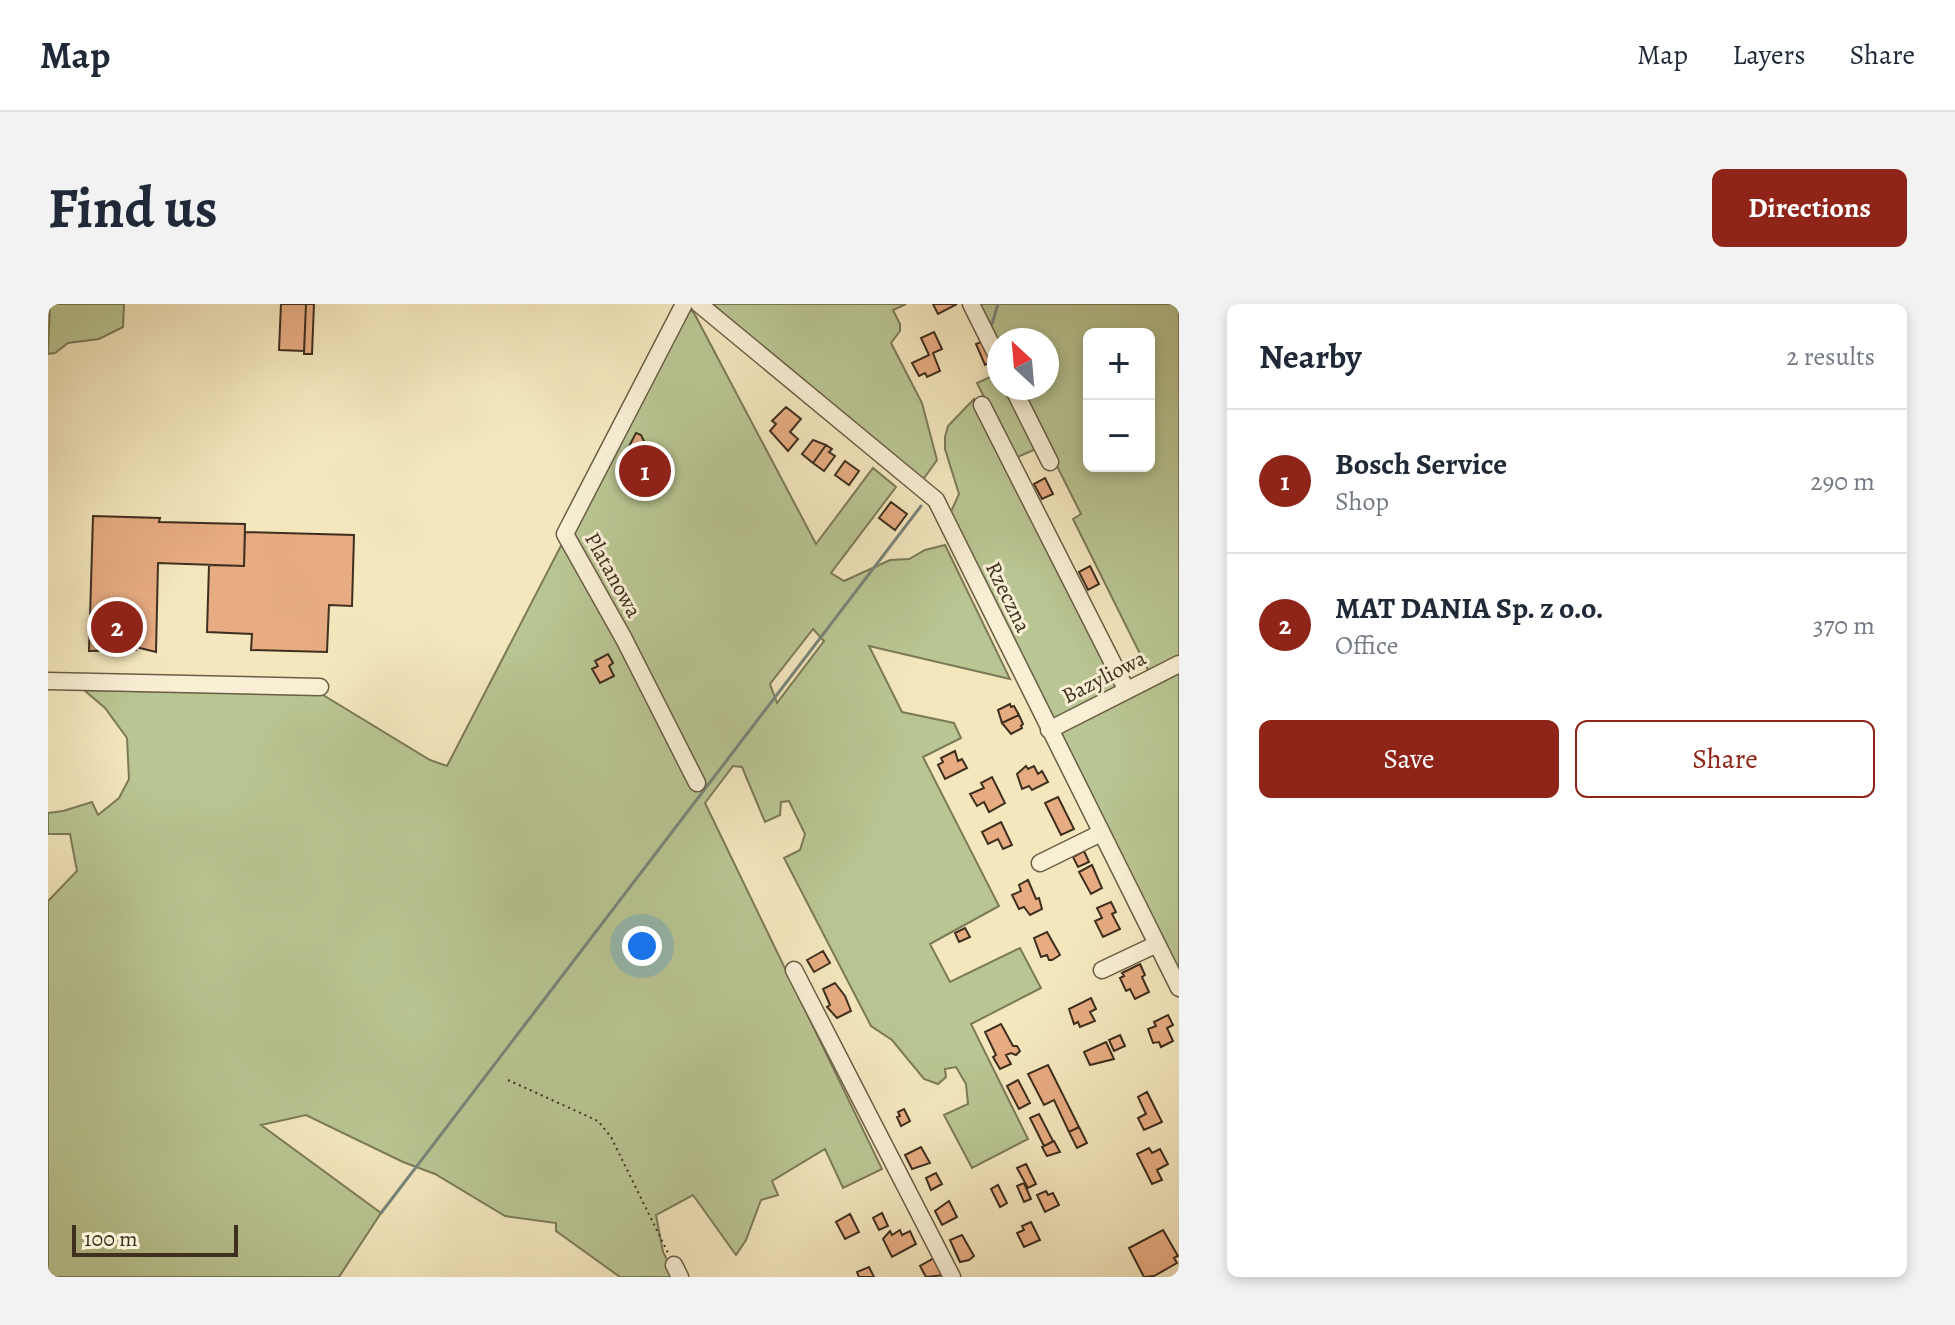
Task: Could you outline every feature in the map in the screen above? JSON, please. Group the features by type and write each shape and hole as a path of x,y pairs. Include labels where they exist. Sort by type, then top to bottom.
{"street":[{"name":"Platanowa","path":"684,304 565,534 624,639 697,783"},
{"name":"Rzeczna","path":"699,304 936,500 1179,988"},
{"path":"971,304 987,336"},
{"path":"1019,400 1050,462"},
{"path":"982,405 1126,689"},
{"name":"Bazyliowa","path":"1049,730 1179,664"},
{"path":"48,681 320,687"},
{"path":"1040,863 1101,833"},
{"path":"1102,970 1157,944"},
{"path":"794,970 952,1277"}],"path":[{"path":"508,1080 598,1121 611,1137 677,1271"}],"green space":[{"path":"50,304 124,304 123,327 99,339 68,343 55,353 48,354"},
{"path":"710,304 906,304 893,310 900,331 891,343 922,403 937,460 922,481"},
{"path":"975,304 1179,304 1179,660 1150,674 1073,519 1081,514 1024,400 1059,400 1059,328 987,328"},
{"path":"685,306 694,313 816,544 873,468 896,487 831,573 844,581 890,560 909,559 925,550 945,545 1010,679 869,646 902,712 954,723 961,738 923,757 999,906 930,944 950,982 1020,948 1041,988 971,1024 1028,1139 972,1168 944,1115 968,1104 966,1084 956,1067 945,1069 946,1077 938,1084 924,1079 892,1040 871,1026 784,858 800,850 805,834 789,801 781,802 780,815 765,822 742,767 733,766 705,803 882,1169 843,1188 825,1149 772,1181 778,1195 761,1200 746,1240 736,1255 693,1195 656,1215 663,1252 676,1277 620,1277 556,1231 556,1223 505,1216 435,1174 306,1115 261,1125 381,1213 339,1277 48,1277 48,901 77,871 70,834 48,834 48,813 92,802 98,815 119,798 129,779 127,738 105,708 84,690 323,695 430,760 447,766","holes":["813,629 824,641 777,703 770,684"]},
{"path":"987,378 987,400 1013,400 1036,449 1015,458 977,383"},
{"path":"974,399 1120,685 1053,721 950,514 959,494 945,449 945,437 948,426"},
{"path":"1179,669 1179,975 1057,729"}],"building":[{"path":"281,304 306,304 304,351 279,350"},
{"path":"306,304 314,304 312,354 304,354"},
{"path":"933,304 957,304 938,314"},
{"path":"934,332 942,349 933,353 940,371 927,377 925,373 919,376 912,363 929,355 921,338"},
{"path":"983,341 987,349 985,365 976,344"},
{"path":"786,407 801,419 790,432 798,439 788,451 770,431 776,424 772,421"},
{"path":"636,433 641,435 664,482 655,487 638,483 626,460 625,454"},
{"path":"813,440 826,445 813,463 802,454"},
{"path":"826,445 835,456 824,471 813,463"},
{"path":"845,461 859,471 849,485 835,475"},
{"path":"1045,478 1053,494 1042,499 1034,484"},
{"path":"891,502 907,514 895,530 879,518"},
{"path":"93,516 160,518 159,522 245,524 244,566 158,563 156,652 136,647 136,650 89,651"},
{"path":"245,532 354,535 352,606 329,605 327,652 251,650 252,634 207,632 209,565 244,566"},
{"path":"1090,566 1099,584 1088,590 1079,572"},
{"path":"608,654 613,663 609,666 614,676 600,683 592,669 598,666 595,661"},
{"path":"1010,704 1019,715 1002,723 998,710"},
{"path":"1019,715 1022,728 1011,734 1002,723"},
{"path":"955,751 958,761 962,759 967,768 945,779 938,765 943,762 941,758"},
{"path":"1026,766 1028,769 1034,766 1038,774 1042,771 1048,782 1032,790 1029,786 1022,789 1017,774"},
{"path":"992,777 1005,803 989,812 984,802 977,806 970,794 984,788 981,783"},
{"path":"1058,797 1074,829 1061,835 1045,803"},
{"path":"1001,822 1012,845 1003,849 998,839 988,844 982,832"},
{"path":"1084,851 1089,862 1078,867 1073,857"},
{"path":"1092,865 1102,888 1091,894 1079,872"},
{"path":"1028,880 1042,909 1030,915 1024,907 1019,909 1012,895 1021,891 1019,885"},
{"path":"1111,902 1116,912 1112,914 1120,929 1103,937 1095,921 1102,918 1097,908"},
{"path":"965,928 970,937 959,942 955,933"},
{"path":"1047,932 1060,955 1052,960 1047,955 1041,957 1034,938"},
{"path":"823,951 830,963 814,972 807,960"},
{"path":"1140,964 1149,992 1135,999 1130,989 1126,991 1120,978 1124,976 1122,973"},
{"path":"835,983 851,1011 837,1018 827,1007 830,1005 823,989"},
{"path":"1091,998 1096,1009 1090,1012 1095,1021 1080,1027 1078,1022 1074,1024 1069,1009"},
{"path":"1168,1015 1173,1025 1167,1028 1173,1041 1161,1047 1159,1042 1153,1043 1148,1029"},
{"path":"1001,1024 1013,1046 1020,1051 1016,1055 1006,1055 1011,1064 1000,1069 985,1032"},
{"path":"1120,1035 1125,1046 1114,1051 1109,1040"},
{"path":"1106,1042 1114,1059 1090,1065 1084,1052"},
{"path":"1048,1065 1079,1127 1069,1132 1054,1100 1044,1105 1028,1074"},
{"path":"1018,1080 1030,1103 1019,1109 1007,1086"},
{"path":"1147,1092 1162,1122 1144,1130 1138,1118 1146,1114 1138,1097"},
{"path":"904,1109 910,1121 901,1126 897,1117 900,1116 898,1112"},
{"path":"1039,1114 1053,1141 1044,1146 1030,1118"},
{"path":"1079,1127 1087,1143 1077,1148 1069,1132"},
{"path":"1054,1141 1060,1152 1047,1156 1042,1147"},
{"path":"921,1147 930,1163 912,1169 905,1155"},
{"path":"1149,1148 1152,1153 1160,1149 1168,1164 1157,1170 1162,1180 1152,1184 1137,1154"},
{"path":"1026,1164 1036,1184 1028,1188 1017,1168"},
{"path":"936,1173 942,1184 931,1190 926,1178"},
{"path":"1024,1183 1031,1199 1024,1202 1017,1186"},
{"path":"998,1185 1007,1203 1000,1207 991,1189"},
{"path":"1046,1191 1048,1195 1053,1193 1059,1205 1045,1212 1037,1195"},
{"path":"949,1201 957,1217 942,1225 935,1211"},
{"path":"882,1213 888,1226 879,1230 873,1218"},
{"path":"850,1214 859,1232 845,1239 836,1222"},
{"path":"1031,1222 1040,1240 1024,1247 1017,1233 1024,1230 1022,1226"},
{"path":"900,1230 902,1235 910,1231 916,1244 892,1257 883,1239 890,1231 892,1235"},
{"path":"1163,1230 1178,1256 1174,1258 1177,1263 1154,1276 1144,1277 1129,1248"},
{"path":"962,1235 974,1256 960,1262 950,1240"},
{"path":"936,1257 945,1275 926,1277 920,1266"},
{"path":"869,1267 874,1277 859,1277 857,1272"}],"waterway":[{"path":"992,324 998,304"},
{"path":"381,1213 921,506"}],"place":[{"name":"Bosch Service","path":"645,471"},
{"name":"MAT DANIA Sp. z o.o.","path":"117,627"}]}
